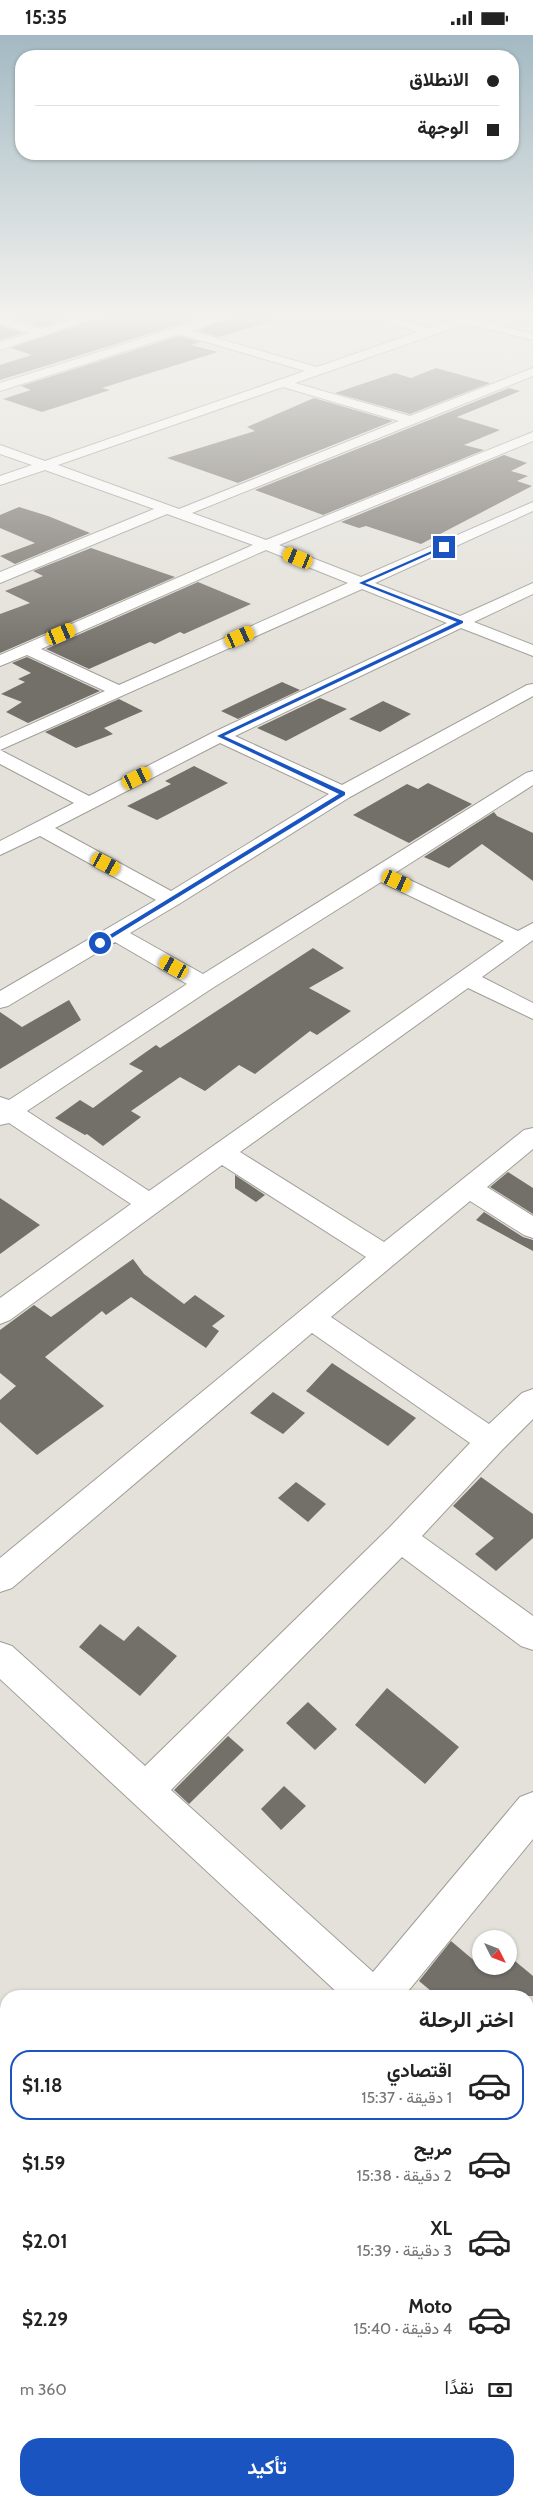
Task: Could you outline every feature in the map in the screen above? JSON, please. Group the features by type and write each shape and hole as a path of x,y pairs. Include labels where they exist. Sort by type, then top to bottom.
{"street":[{"path":"0,481 149,429"},
{"path":"0,578 390,429"},
{"path":"0,661 266,545 533,435"},
{"path":"511,445 533,451"},
{"path":"0,449 266,545 533,651"},
{"path":"0,745 533,506"},
{"path":"0,849 220,736 533,588"},
{"path":"27,649 118,691"},
{"path":"2,998 116,934 343,793 533,689"},
{"path":"220,736 343,793"},
{"path":"0,757 88,803"},
{"path":"148,1203 3,1111 533,777"},
{"path":"40,828 172,900"},
{"path":"379,873 526,935"},
{"path":"116,934 203,984"},
{"path":"0,1313 148,1203 377,1044 526,935"},
{"path":"467,978 533,1012"},
{"path":"0,1578 385,1256 533,1136"},
{"path":"221,1152 385,1256"},
{"path":"468,1188 533,1228"},
{"path":"311,1318 491,1441"},
{"path":"145,1791 400,1538 491,1441 533,1401"},
{"path":"400,1538 533,1635"},
{"path":"0,1657 363,1990"},
{"path":"384,1990 533,1810"}],"building":[{"path":"252,429 372,429 238,483 167,458 255,431"},
{"path":"406,429 500,430 464,445 484,450 323,515 255,490"},
{"path":"504,455 527,463 511,471 528,476 517,481 532,486 421,544 366,526 359,528 341,522"},
{"path":"19,507 48,516 90,533 15,564 0,556 35,543 0,528 0,515"},
{"path":"91,548 175,577 0,653 0,614 30,603 5,591 43,576 33,571"},
{"path":"198,582 251,604 184,634 180,632 155,644 150,642 89,669 46,649"},
{"path":"27,657 100,691 28,723 6,712 22,702 1,694 25,682 18,679 31,673 12,663"},
{"path":"282,682 300,690 238,719 221,711"},
{"path":"320,698 347,709 286,741 257,728"},
{"path":"119,699 143,711 104,728 113,734 76,748 45,732"},
{"path":"383,701 411,714 380,732 349,719"},
{"path":"194,766 228,783 157,820 127,806 171,784 165,781"},
{"path":"428,783 472,804 409,843 353,815 407,784 418,789"},
{"path":"494,812 497,816 533,833 533,881 482,844 449,868 424,857"},
{"path":"313,948 344,968 309,988 351,1011 317,1035 310,1031 255,1074 239,1065 205,1091 180,1077 131,1111 141,1117 103,1146 87,1134 85,1135 55,1118 80,1100 93,1108 143,1071 129,1064 156,1045 160,1048"},
{"path":"69,1000 81,1020 0,1069 0,1012 22,1027"},
{"path":"508,1172 533,1188 533,1214 490,1187"},
{"path":"235,1175 265,1195 256,1202 235,1188"},
{"path":"0,1198 40,1225 0,1254"},
{"path":"484,1212 523,1237 533,1240 533,1251 476,1220"},
{"path":"133,1259 144,1274 184,1304 195,1295 225,1316 212,1326 219,1331 206,1348 131,1297 106,1315 102,1311 45,1357 104,1406 37,1455 0,1422 0,1400 16,1386 0,1373 0,1330 34,1305 51,1317"},
{"path":"332,1363 416,1418 388,1446 306,1391"},
{"path":"273,1392 305,1413 283,1434 250,1413"},
{"path":"481,1477 533,1514 533,1538 496,1571 475,1554 494,1538 453,1506"},
{"path":"296,1482 326,1504 308,1522 278,1498"},
{"path":"100,1624 124,1641 138,1626 177,1656 140,1696 79,1647"},
{"path":"387,1688 459,1747 425,1784 355,1725"},
{"path":"308,1702 337,1729 315,1750 286,1723"},
{"path":"228,1736 244,1750 189,1804 174,1790"},
{"path":"284,1786 306,1806 281,1830 261,1809"},
{"path":"451,1941 472,1959 472,1975 518,1975 518,1964 533,1976 533,1990 430,1990 419,1981"}],"route":[{"path":"100,943 277,836 343,793 220,736 461,622 361,583 444,547"}]}
